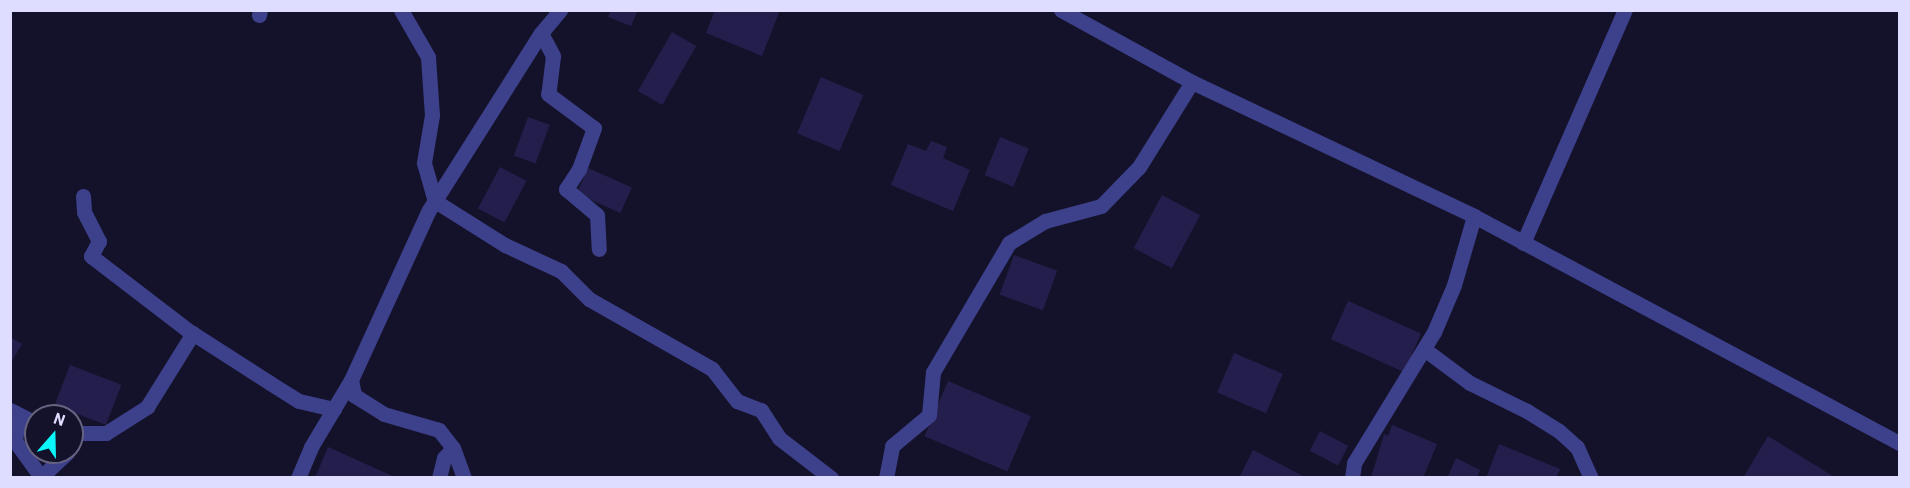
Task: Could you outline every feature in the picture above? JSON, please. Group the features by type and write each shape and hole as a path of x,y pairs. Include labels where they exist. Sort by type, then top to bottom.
{"street":[{"path":"401,10 428,57 432,115 424,163 435,201 505,245 561,271 589,299 712,369 737,401 761,410 779,438 831,477"},
{"path":"298,477 351,380 435,201 540,33 560,10"},
{"path":"1061,10 1192,82 1474,216 1899,443"},
{"path":"1523,243 1625,10"},
{"path":"540,33 553,56 548,94 594,128 579,169 566,189 597,215 599,249"},
{"path":"886,477 892,446 929,415 933,372 1009,243 1045,221 1101,206 1139,167 1192,82"},
{"path":"83,196 84,212 99,241 91,256 193,333 299,401 334,409"},
{"path":"1352,477 1354,463 1424,350 1454,285 1474,216"},
{"path":"84,433 106,434 147,407 193,333"},
{"path":"1424,350 1470,383 1559,431 1577,447 1591,477"},
{"path":"351,380 354,395 384,414 439,430 453,448 464,477"},
{"path":"15,412 15,441 24,453"},
{"path":"439,477 444,458 453,448"},
{"path":"32,464 41,477 55,464"}],"building":[{"path":"611,10 638,10 631,26 608,17"},
{"path":"715,10 780,10 762,56 706,33"},
{"path":"672,32 696,46 662,105 638,91"},
{"path":"821,77 863,95 840,151 797,133"},
{"path":"528,117 550,125 536,163 514,156"},
{"path":"1000,137 1029,149 1013,187 985,175"},
{"path":"931,141 947,147 943,158 970,170 953,211 891,185 908,144 926,151"},
{"path":"500,167 526,181 504,223 478,208"},
{"path":"588,168 632,188 620,213 577,194"},
{"path":"1162,195 1200,215 1172,268 1134,248"},
{"path":"1014,255 1057,271 1043,310 1000,294"},
{"path":"1348,301 1421,334 1404,372 1331,339"},
{"path":"10,337 22,344 10,364"},
{"path":"1234,353 1283,374 1266,413 1217,393"},
{"path":"70,365 121,385 106,425 84,416 84,404 55,404"},
{"path":"948,381 1031,416 1007,471 925,436"},
{"path":"1392,425 1437,444 1423,478 1371,478 1384,434 1388,436"},
{"path":"1320,431 1348,446 1338,465 1310,450"},
{"path":"1768,436 1836,478 1743,478"},
{"path":"1499,444 1560,469 1556,478 1486,478"},
{"path":"328,447 397,478 315,478"},
{"path":"1253,450 1307,478 1239,478"},
{"path":"1456,458 1480,470 1477,478 1447,478"}]}
